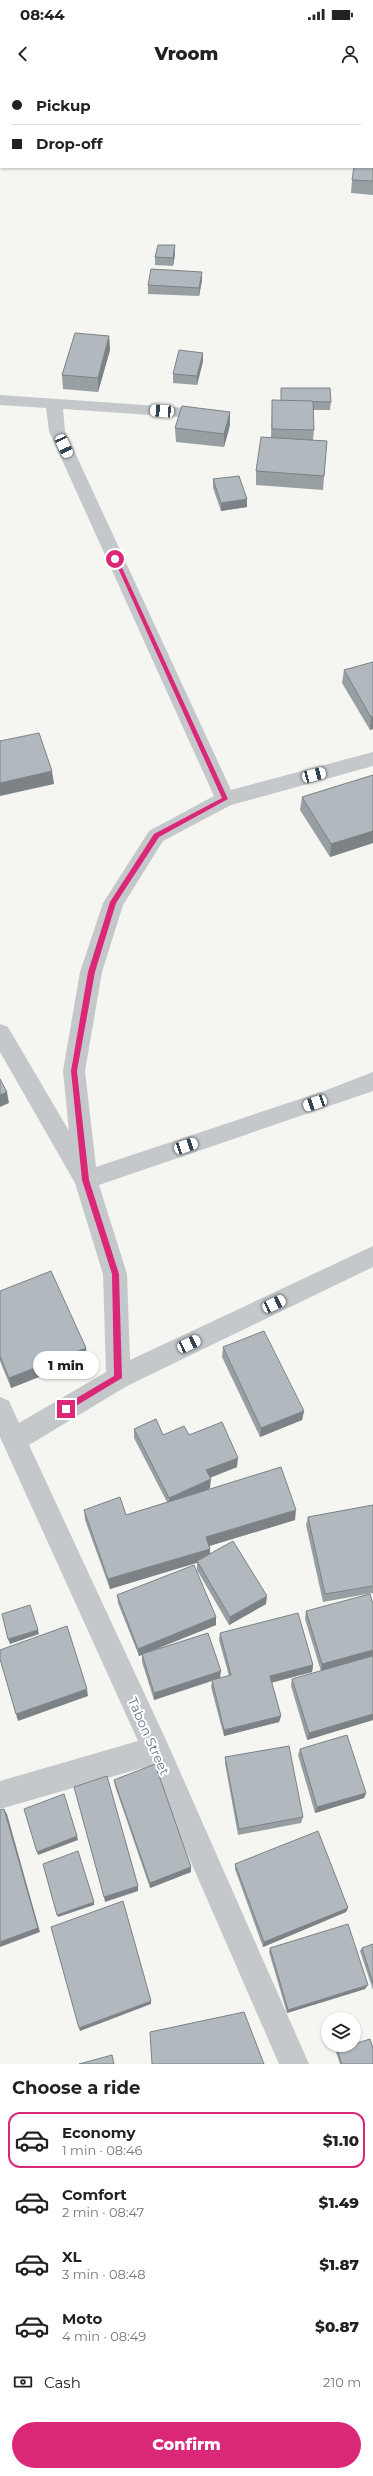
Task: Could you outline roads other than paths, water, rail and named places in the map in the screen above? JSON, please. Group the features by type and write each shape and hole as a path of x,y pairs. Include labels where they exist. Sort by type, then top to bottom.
{"street":[{"path":"0,400 224,415"},
{"path":"54,404 57,432 225,799"},
{"path":"118,1378 116,1274 86,1180 74,1071 92,972 113,902 156,836 225,799 373,760"},
{"path":"0,1033 86,1180"},
{"path":"86,1180 330,1098 373,1081"},
{"path":"14,1440 118,1378 373,1256"},
{"name":"Tabon Street","path":"0,1409 156,1750 294,2064"},
{"path":"0,1795 156,1750"}]}
